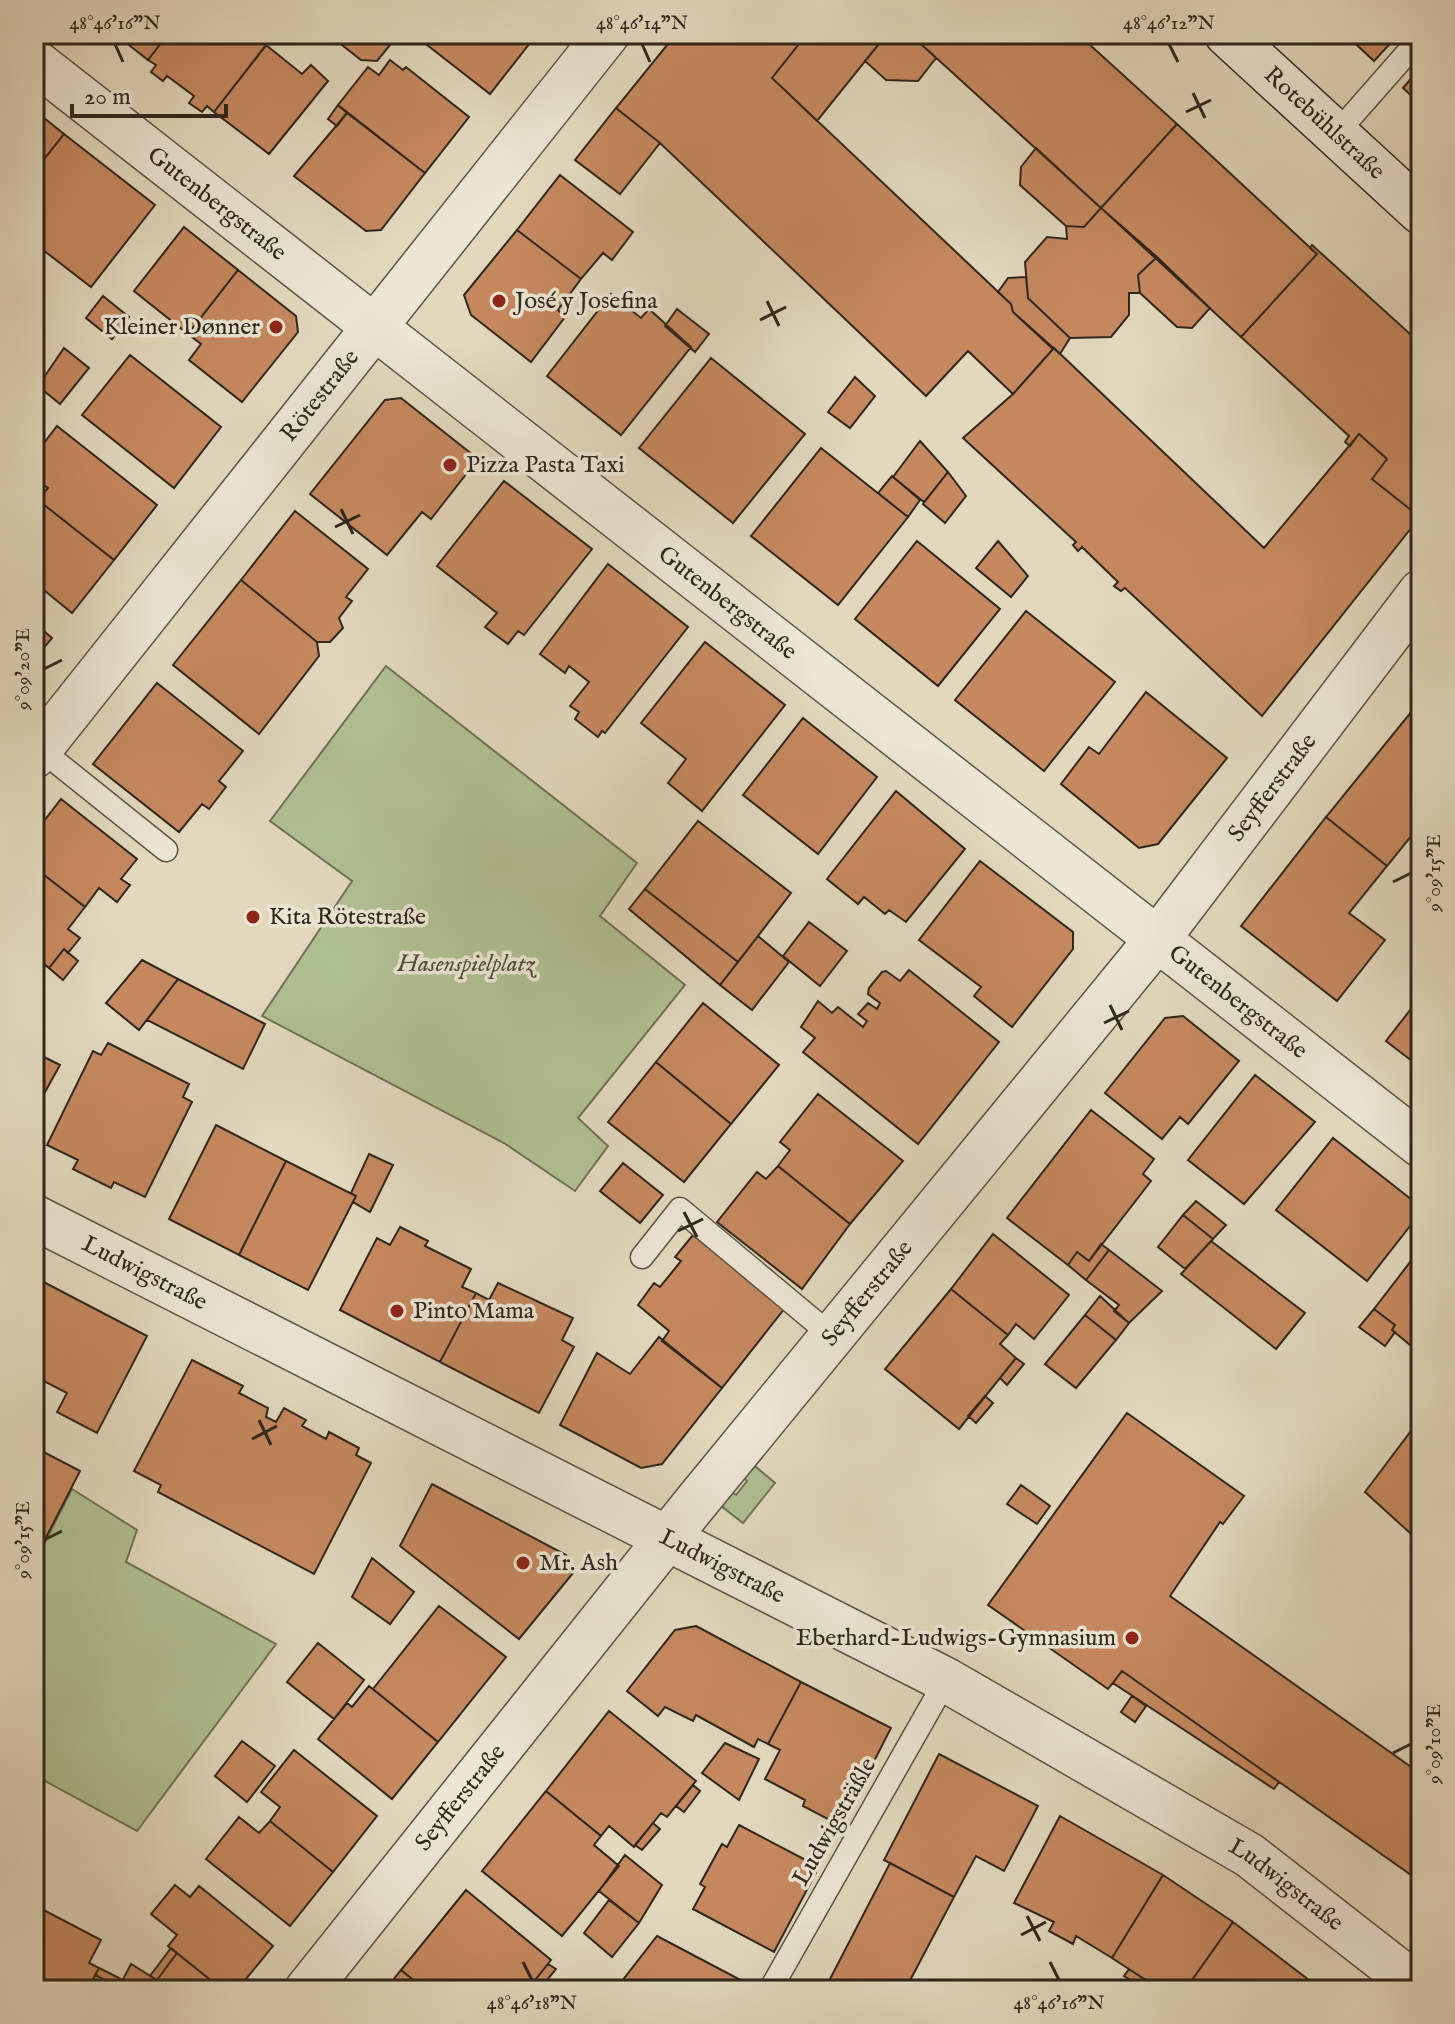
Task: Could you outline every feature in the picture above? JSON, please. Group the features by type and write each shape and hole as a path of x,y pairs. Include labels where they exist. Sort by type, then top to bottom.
{"street":[{"name":"Rötestraße","path":"37,752 607,34"},
{"name":"Rotebühlstraße","path":"1227,34 1421,212"},
{"name":"Gutenbergstraße","path":"34,61 1159,937 1421,1145"},
{"name":"Seyfferstraße","path":"307,1990 832,1336 1159,937 1421,592"},
{"name":"Ludwigstraße","path":"34,1217 668,1542 946,1680 1249,1855 1421,1989"}],"lane":[{"path":"1336,134 1409,51"},
{"path":"37,752 166,850"},
{"path":"642,1257 680,1209 832,1336"},
{"name":"Ludwigsträßle","path":"770,1990 946,1680"}],"green space":[{"name":"Hasenspielplatz","path":"386,666 637,863 600,916 685,985 578,1118 608,1146 575,1191 504,1143 262,1016 352,881 270,821"},
{"path":"749,1461 775,1483 743,1523 716,1502 727,1489 736,1495 747,1481 739,1473"},
{"path":"72,1489 137,1530 126,1562 276,1644 137,1831 34,1775 34,1564"}],"building":[{"path":"115,34 168,34 148,60"},
{"path":"168,34 264,34 271,39 214,112 207,106 202,112 189,103 194,96 167,76 163,81 151,72 156,65 148,60"},
{"path":"343,34 399,34 377,61 361,60 337,41"},
{"path":"413,34 537,34 490,94"},
{"path":"676,34 807,34 772,78 1011,304 1013,312 1053,349 1013,394 968,351 926,396 660,143 616,108"},
{"path":"807,34 887,34 817,121 772,78"},
{"path":"887,34 910,34 936,58 918,81 886,80 865,61"},
{"path":"910,34 1078,34 1177,124 1101,208"},
{"path":"1345,34 1399,34 1374,61"},
{"path":"266,45 302,74 311,65 328,81 269,154 214,112"},
{"path":"390,60 403,70 406,67 469,117 425,173 338,105 368,67 379,75"},
{"path":"1421,67 1421,105 1403,88"},
{"path":"338,105 347,113 337,126 328,119"},
{"path":"616,108 660,143 620,194 575,160"},
{"path":"34,110 64,134 34,172"},
{"path":"347,113 425,173 381,230 366,231 294,176"},
{"path":"1177,124 1317,254 1241,337 1101,208"},
{"path":"64,134 155,205 91,287 34,243 34,172"},
{"path":"1036,148 1101,208 1084,227 1066,226 1020,185 1021,167"},
{"path":"560,175 633,232 612,260 603,253 581,279 517,230"},
{"path":"1101,208 1157,257 1138,275 1140,293 1129,293 1129,315 1111,337 1070,338 1028,298 1025,262 1047,237 1067,239 1066,226 1084,227"},
{"path":"184,227 238,270 188,334 134,291"},
{"path":"517,230 581,279 558,310 565,317 531,362 471,315 464,295"},
{"path":"1312,245 1421,344 1420,517 1372,479 1387,459 1359,434 1350,446 1345,442 1349,436 1241,337 1317,254 1310,248"},
{"path":"1157,257 1210,308 1192,328 1177,327 1140,293 1138,275"},
{"path":"238,270 296,316 298,332 242,402 189,360 201,344 188,334"},
{"path":"1026,277 1028,298 1070,338 1060,354 1013,312 1011,304 998,292 1008,278"},
{"path":"611,294 641,318 649,309 691,347 621,435 547,376"},
{"path":"103,296 129,317 112,339 86,318"},
{"path":"677,309 709,334 695,352 665,326"},
{"path":"64,348 89,368 60,404 38,386"},
{"path":"1054,348 1264,548 1359,434 1387,459 1372,479 1420,517 1262,716 1125,588 1121,591 1114,586 1118,582 1082,547 1078,551 1073,545 1076,542 963,438 1013,394"},
{"path":"130,355 221,427 174,488 82,415"},
{"path":"711,358 805,434 733,523 639,448"},
{"path":"855,377 875,396 850,428 828,412"},
{"path":"401,398 478,459 431,519 422,512 387,555 310,494 385,400"},
{"path":"57,426 157,505 114,560 38,500 48,488 34,478 34,456"},
{"path":"920,441 948,472 924,502 893,477"},
{"path":"821,448 908,517 838,605 751,536"},
{"path":"948,472 966,496 945,523 923,504"},
{"path":"892,476 920,500 908,517 878,493"},
{"path":"504,481 592,549 524,635 518,631 508,644 485,627 497,613 437,566"},
{"path":"38,500 114,560 72,613 34,582 34,505"},
{"path":"295,511 368,569 346,597 352,601 339,618 343,628 330,642 317,642 241,580"},
{"path":"917,541 1000,609 938,686 855,619"},
{"path":"998,541 1028,576 1011,597 976,568"},
{"path":"608,564 688,627 605,733 602,731 598,737 575,719 579,712 570,706 589,682 569,666 565,673 540,654"},
{"path":"241,580 317,642 319,656 259,734 173,665"},
{"path":"1026,611 1115,682 1044,771 955,700"},
{"path":"34,623 52,638 34,660"},
{"path":"705,642 785,705 702,811 668,783 686,759 641,723"},
{"path":"157,683 243,751 219,781 226,787 209,809 202,804 179,832 93,764"},
{"path":"1146,692 1227,758 1158,844 1139,848 1061,784 1089,747 1099,754"},
{"path":"1412,711 1421,718 1421,824 1387,866 1326,817"},
{"path":"803,718 877,777 818,854 743,795"},
{"path":"896,791 965,849 906,922 889,910 885,914 864,897 858,904 827,879"},
{"path":"61,799 137,859 121,879 130,885 117,902 99,888 85,907 34,867 34,834"},
{"path":"1326,817 1387,866 1349,913 1385,940 1337,1001 1241,926"},
{"path":"698,821 791,893 738,962 645,889"},
{"path":"980,861 1073,932 1073,949 1012,1027 974,996 981,987 919,940"},
{"path":"34,867 85,907 68,929 80,938 68,953 64,949 49,968 34,956"},
{"path":"645,889 738,962 720,985 629,909"},
{"path":"809,922 847,951 820,986 783,956"},
{"path":"758,936 789,962 752,1010 720,985"},
{"path":"64,949 78,961 63,980 49,968"},
{"path":"142,960 178,979 139,1030 106,1003"},
{"path":"909,970 999,1042 918,1144 803,1052 815,1038 801,1027 818,1001 832,1013 838,1007 863,1027 867,1021 858,1014 868,1003 877,1009 880,1003 868,994 869,988 882,972 886,971 900,981"},
{"path":"178,979 265,1024 243,1069 147,1020"},
{"path":"1421,996 1421,1068 1386,1041"},
{"path":"703,1003 779,1065 731,1124 656,1062"},
{"path":"1183,1016 1239,1061 1188,1124 1180,1117 1162,1139 1105,1093 1165,1018"},
{"path":"108,1043 189,1084 183,1097 192,1102 145,1197 114,1182 111,1188 73,1169 78,1160 47,1145 93,1051 101,1055"},
{"path":"34,1052 60,1065 34,1112"},
{"path":"656,1062 731,1124 684,1182 608,1122"},
{"path":"1255,1075 1315,1122 1244,1204 1188,1160"},
{"path":"818,1094 903,1161 850,1224 778,1166 790,1150 780,1142"},
{"path":"1091,1110 1154,1159 1143,1174 1151,1181 1089,1261 1077,1252 1068,1265 1007,1218"},
{"path":"216,1125 286,1161 239,1255 169,1219"},
{"path":"1333,1138 1421,1207 1421,1212 1367,1281 1276,1210"},
{"path":"369,1154 393,1165 370,1212 353,1202 356,1196 351,1193"},
{"path":"286,1161 356,1196 308,1290 239,1255"},
{"path":"623,1163 663,1195 640,1223 600,1191"},
{"path":"778,1166 850,1224 802,1289 717,1222 757,1172 766,1179"},
{"path":"1196,1201 1226,1225 1213,1239 1183,1215"},
{"path":"1183,1215 1213,1239 1185,1269 1158,1247"},
{"path":"400,1227 428,1241 425,1246 471,1269 462,1287 476,1293 440,1362 340,1310 377,1238 390,1245"},
{"path":"993,1234 1069,1295 1034,1339 1016,1324 1008,1335 951,1289"},
{"path":"693,1235 785,1308 722,1388 662,1341 669,1331 638,1305 654,1283 660,1287 681,1261 675,1257"},
{"path":"1211,1241 1305,1313 1276,1349 1181,1274"},
{"path":"1101,1244 1109,1250 1086,1280 1068,1265 1077,1252 1089,1261"},
{"path":"1421,1248 1421,1354 1392,1330 1395,1325 1374,1309"},
{"path":"1109,1250 1162,1291 1129,1323 1114,1311 1119,1305 1086,1280"},
{"path":"34,1277 147,1336 97,1433 57,1412 67,1393 34,1376"},
{"path":"498,1283 573,1318 562,1340 574,1347 539,1413 440,1362 476,1293 489,1300"},
{"path":"951,1289 1008,1335 1000,1344 1016,1358 959,1429 885,1369"},
{"path":"1100,1296 1129,1323 1116,1340 1085,1315"},
{"path":"1374,1309 1395,1325 1392,1330 1395,1332 1385,1346 1359,1327"},
{"path":"1085,1315 1116,1340 1076,1388 1045,1364"},
{"path":"659,1337 722,1388 662,1464 641,1468 560,1425 597,1353 630,1374"},
{"path":"1016,1358 1024,1364 1007,1385 1000,1378"},
{"path":"192,1360 243,1386 239,1393 268,1408 266,1417 276,1422 284,1408 306,1420 302,1426 326,1439 329,1432 359,1448 356,1455 371,1463 314,1574 158,1492 161,1485 134,1471"},
{"path":"985,1396 993,1403 976,1423 968,1416"},
{"name":"Eberhard-Ludwigs-Gymnasium","path":"1127,1413 1244,1496 1223,1524 1220,1522 1170,1596 1421,1774 1421,1882 1122,1671 1108,1689 988,1605"},
{"path":"1417,1423 1421,1426 1421,1543 1365,1492"},
{"path":"34,1447 80,1471 34,1561"},
{"path":"432,1484 566,1555 573,1573 519,1639 400,1546"},
{"path":"1021,1485 1050,1506 1037,1524 1007,1504"},
{"path":"372,1558 414,1592 390,1624 352,1597"},
{"path":"439,1606 506,1657 438,1742 373,1689"},
{"path":"696,1626 801,1682 768,1744 758,1739 754,1747 696,1715 693,1721 665,1707 658,1716 627,1691 675,1630"},
{"path":"318,1643 364,1680 334,1719 287,1682"},
{"path":"1122,1671 1279,1782 1274,1789 1113,1683"},
{"path":"801,1682 891,1728 841,1826 803,1806 805,1800 765,1779 780,1750 768,1744"},
{"path":"369,1686 438,1742 392,1799 318,1739 347,1703 352,1707"},
{"path":"1132,1696 1146,1706 1135,1722 1121,1712"},
{"path":"609,1711 696,1781 667,1817 661,1813 634,1847 609,1826 601,1836 546,1791"},
{"path":"242,1741 275,1766 247,1802 215,1776"},
{"path":"725,1743 759,1759 739,1800 702,1773"},
{"path":"294,1750 377,1816 333,1872 270,1821 280,1807 261,1792"},
{"path":"939,1754 1038,1806 1004,1871 976,1856 954,1897 884,1860"},
{"path":"693,1785 700,1791 684,1812 676,1806"},
{"path":"546,1791 601,1836 594,1845 619,1866 562,1936 482,1871"},
{"path":"1060,1816 1163,1875 1112,1958 1076,1936 1073,1944 1049,1931 1054,1922 1014,1903"},
{"path":"239,1817 259,1833 270,1821 333,1872 290,1926 206,1859"},
{"path":"653,1823 660,1829 642,1850 635,1845"},
{"path":"739,1825 819,1867 774,1952 693,1909 705,1887 700,1884 722,1844 727,1847"},
{"path":"625,1855 662,1885 639,1923 599,1891"},
{"path":"890,1863 954,1897 905,1990 851,1990 830,1979"},
{"path":"1163,1875 1233,1922 1185,1990 1161,1990 1112,1958"},
{"path":"175,1885 190,1897 199,1886 273,1946 237,1990 223,1990 168,1946 177,1935 151,1914"},
{"path":"466,1890 551,1960 527,1990 426,1990 401,1970"},
{"path":"609,1900 639,1923 612,1957 584,1933"},
{"path":"34,1905 101,1940 89,1963 99,1968 88,1990 34,1990"},
{"path":"1233,1922 1322,1990 1185,1990"},
{"path":"657,1936 754,1987 615,1990"},
{"path":"171,1948 177,1953 157,1980 150,1976"},
{"path":"177,1953 223,1990 88,1990 95,1975 119,1987 131,1964 157,1980"},
{"path":"548,1964 556,1969 539,1990 532,1984"},
{"path":"99,1968 123,1980 119,1987 95,1975"},
{"path":"1129,1969 1161,1990 1146,1990 1124,1976"},
{"path":"401,1970 426,1990 385,1990"}],"place":[{"name":"José y Josefina","path":"499,301"},
{"name":"Kleiner Dønner","path":"276,327"},
{"name":"Pizza Pasta Taxi","path":"450,465"},
{"name":"Kita Rötestraße","path":"253,917"},
{"name":"Pinto Mama","path":"397,1311"},
{"name":"Mr. Ash","path":"523,1563"},
{"name":"Eberhard-Ludwigs-Gymnasium","path":"1132,1638"}]}
